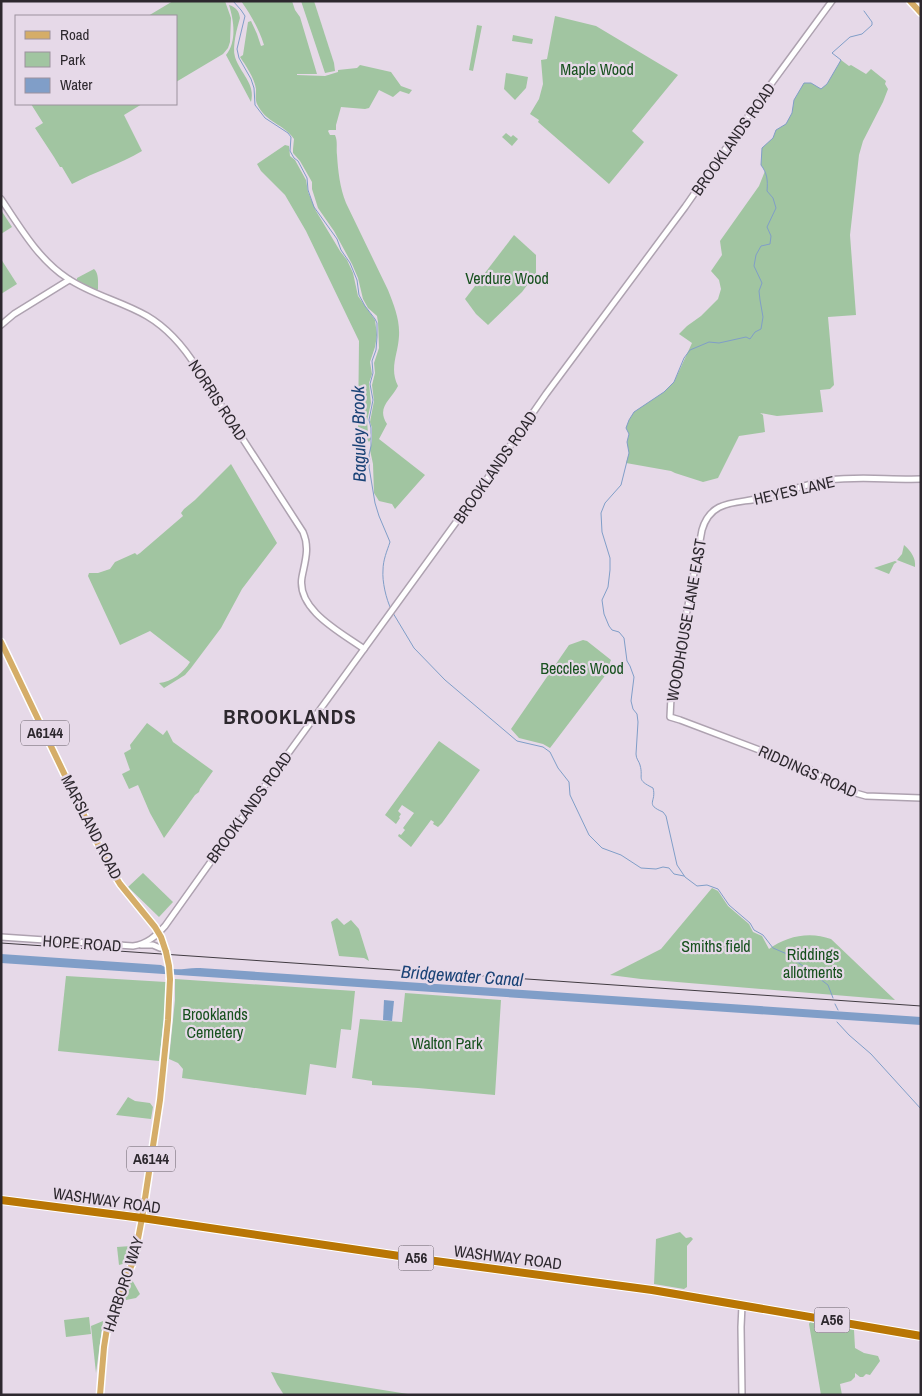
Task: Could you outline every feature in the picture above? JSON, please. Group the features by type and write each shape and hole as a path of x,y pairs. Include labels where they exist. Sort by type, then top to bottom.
{"highway":[{"name":"WASHWAY ROAD","path":"1,1200 652,1290 921,1336"}],"main road":[{"path":"910,1 921,13"},
{"name":"MARSLAND ROAD","path":"1,642 107,863 120,884 159,933 169,966 168,1020 161,1086 142,1218"},
{"name":"HARBORO WAY","path":"100,1395 107,1328 118,1296 134,1260 142,1218"}],"street":[{"name":"BROOKLANDS ROAD","path":"159,933 478,492 546,394 685,207 763,95 832,1"},
{"name":"NORRIS ROAD","path":"1,199 38,251 69,280 147,316 180,343 303,532 307,550 302,586 307,602 314,612 364,649"},
{"path":"1,325 14,314 69,280"},
{"name":"HEYES LANE","path":"705,522 711,512 720,506 757,499 816,482 861,478 921,479"},
{"name":"WOODHOUSE LANE EAST","path":"670,717 671,697 705,522"},
{"name":"RIDDINGS ROAD","path":"670,717 807,768 835,785 852,792 866,796 921,798"},
{"name":"HOPE ROAD","path":"1,938 129,946 150,940 159,933"},
{"path":"137,945 152,945 163,950"},
{"path":"742,1305 740,1327 742,1395"}],"green space":[{"path":"173,1 225,1 231,18 228,48 223,54 178,81 178,15 150,15"},
{"path":"241,1 292,1 300,17 317,74 297,75 325,76 338,72 338,70 357,68 360,65 391,72 401,86 412,90 409,94 400,91 393,97 379,90 369,108 341,107 336,130 328,131 330,135 335,135 336,138 337,161 346,203 388,290 398,318 399,336 394,373 398,386 384,408 383,413 387,424 379,439 425,475 395,509 392,504 379,501 374,493 373,464 370,450 372,428 370,422 374,401 372,385 375,373 374,363 379,348 377,316 368,308 363,299 358,278 352,264 334,231 318,208 312,189 312,182 293,153 294,139 265,115 257,104 254,80 240,57 243,55 248,22 251,21 261,46 264,45 260,33"},
{"path":"301,1 314,1 335,71 325,73"},
{"path":"229,5 238,11 240,16 234,43 234,53 237,63 249,84 252,96 251,102 226,55 233,38"},
{"name":"Maple Wood","path":"555,16 596,26 678,75 632,131 644,142 609,184 530,114 539,99 543,84 541,60 547,59"},
{"path":"477,25 482,26 473,71 469,70"},
{"path":"513,35 533,39 532,44 512,41"},
{"path":"841,60 866,74 871,69 886,81 885,84 888,89 863,141 859,155 850,235 856,315 828,317 834,385 830,389 820,390 823,412 777,416 760,413 763,415 765,432 739,436 718,478 703,482 671,471 626,463 629,453 627,442 629,434 626,428 629,420 634,412 664,392 674,382 692,343 679,334 718,299 721,289 719,280 711,271 722,255 720,241 759,186 765,171 761,165 762,148 773,138 776,130 786,124 792,113 794,100 804,83 811,83 821,89 827,84"},
{"path":"506,73 528,77 526,88 515,100 504,89"},
{"path":"32,105 140,105 124,115 142,151 72,184 35,128 43,123"},
{"path":"506,133 518,139 512,146 502,137"},
{"path":"285,145 289,146 290,156 295,160 306,180 308,192 316,211 347,260 353,273 358,296 375,320 377,335 370,362 372,374 369,383 371,403 367,421 368,433 371,439 369,442 358,430 359,341 306,231 285,195 261,171 257,164"},
{"path":"1,210 12,227 1,234"},
{"name":"Verdure Wood","path":"514,235 536,255 536,273 522,292 488,325 476,314 465,299"},
{"path":"1,259 17,284 1,294"},
{"path":"94,269 98,278 98,289 96,292 77,283 77,278"},
{"path":"231,464 277,543 242,589 221,628 191,668 185,675 164,688 159,683 177,676 190,662 150,631 120,645 88,576 89,573 98,573 110,569 115,562 135,553 137,555 140,553 183,516 181,513 184,509"},
{"path":"904,545 915,561 915,567 897,560 902,554"},
{"path":"897,562 889,574 874,568"},
{"name":"Beccles Wood","path":"583,640 587,641 611,660 604,677 550,748 543,744 519,738 511,729 569,645"},
{"path":"147,723 163,735 167,730 173,742 213,771 164,838 150,813 138,785 129,789 122,774 130,770 124,753 131,749 130,745"},
{"path":"439,741 480,770 442,823 438,827 431,820 411,847 398,836 405,830 403,828 414,813 402,805 398,811 401,814 400,818 396,824 385,815"},
{"path":"143,873 173,902 159,917 128,887"},
{"path":"712,888 718,891 728,906 749,924 753,932 762,936 769,949 783,941 799,936 815,935 831,939 895,1000 610,975 661,949"},
{"path":"337,918 344,925 351,920 359,929 369,961 364,958 339,956 331,922"},
{"name":"Brooklands Cemetery","path":"66,976 166,982 165,1011 159,1061 58,1051"},
{"name":"Brooklands Cemetery","path":"175,979 355,991 351,1030 341,1029 336,1068 310,1064 306,1095 182,1078 183,1069 178,1063 169,1059 175,1000"},
{"name":"Walton Park","path":"405,993 501,1000 495,1095 372,1085 372,1081 352,1078 360,1019 402,1022"},
{"path":"128,1097 135,1101 150,1103 153,1107 151,1119 116,1115"},
{"path":"680,1232 686,1238 691,1237 693,1239 687,1246 687,1287 684,1289 654,1284 656,1239"},
{"path":"132,1246 126,1263 119,1265 117,1247"},
{"path":"131,1278 140,1294 136,1298 121,1301"},
{"path":"89,1317 91,1334 66,1337 64,1320"},
{"path":"103,1321 96,1373 91,1326"},
{"path":"810,1322 854,1330 855,1348 864,1353 878,1356 880,1361 870,1375 866,1374 860,1377 855,1373 855,1377 851,1381 840,1384 842,1395 821,1395"},
{"path":"271,1372 414,1395 284,1395"}],"water":[{"path":"1,954 161,965 171,969 200,968 921,1017 921,1025 1,963"},
{"path":"384,1000 394,1001 392,1021 383,1020"}],"waterway":[{"name":"Baguley Brook","path":"233,1 245,16 237,49 239,58 254,88 255,105 265,118 291,137 290,151 307,178 308,190 314,207 337,239 357,280 359,295 377,323 376,350 372,361 373,373 370,384 373,400 369,420 371,428 369,467 375,503 390,542 384,559 383,574 385,590 391,609"},
{"path":"833,998 828,985 787,954 773,948 763,935 754,930 750,923 729,905 718,889 707,885 697,886 685,877 677,865 666,816 654,807 652,802 653,788 642,780 640,765 636,757 638,722 637,714 633,709 631,701 634,677 627,661 624,638 619,632 612,630 604,614 602,600 608,587 610,558 602,532 601,513 605,503 621,485 629,453 627,442 629,434 626,428 634,412 664,392 674,382 684,358 690,350 709,342 719,343 746,337 750,339 755,332 761,329 763,317 759,291 762,283 754,266 756,255 761,246 770,244 771,236 767,227 776,208 773,198 767,191 767,177 761,165 762,148 773,138 776,130 786,124 792,113 794,100 804,83 811,83 821,89 827,84 841,60 832,53 850,37 862,34 872,25 864,11"},
{"name":"Baguley Brook","path":"393,613 414,648 445,680 517,741 543,747 550,752 558,768 569,782 570,795 589,835 602,848 621,855 641,868 669,868 674,874 684,876"},
{"path":"835,1004 838,1010"},
{"path":"837,1022 871,1054 921,1109"}],"tram line":[{"path":"1,943 921,1006"}],"district":[{"name":"BROOKLANDS","path":"290,717"}],"park label":[{"name":"Smiths field","path":"716,946"},
{"name":"Riddings allotments","path":"813,963"}],"water label":[{"name":"Bridgewater Canal","path":"462,976"}]}
